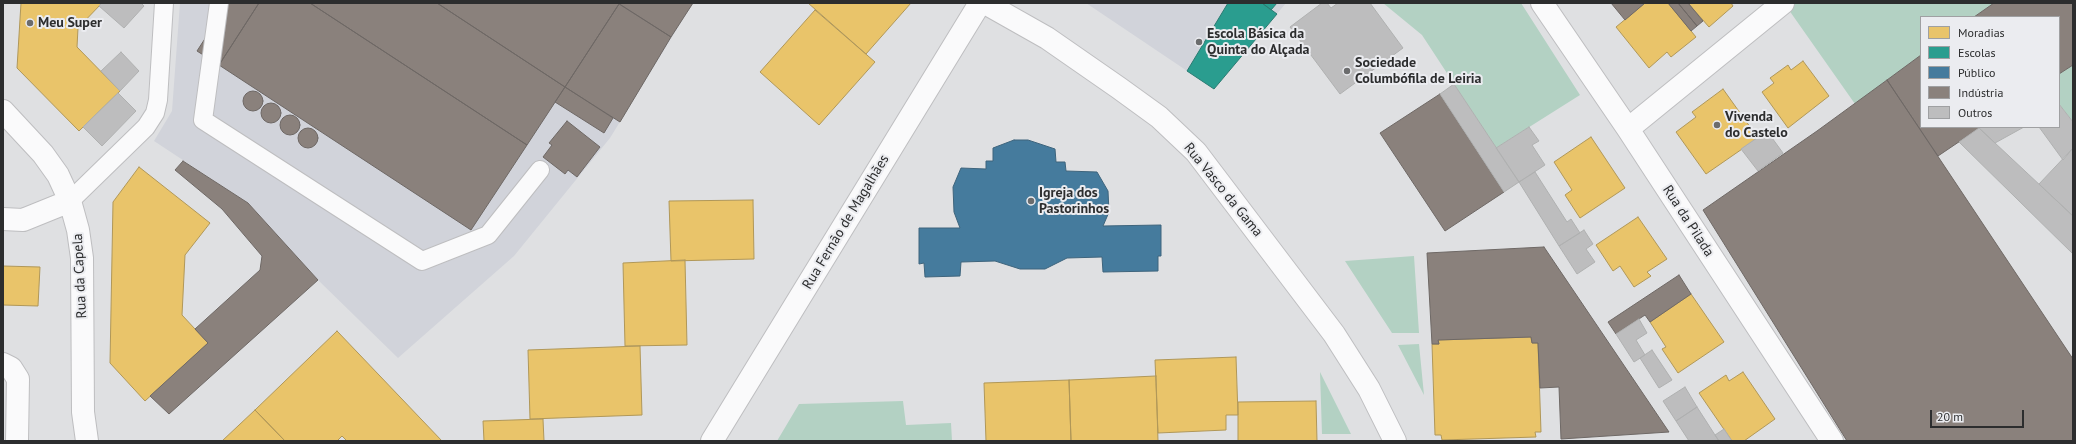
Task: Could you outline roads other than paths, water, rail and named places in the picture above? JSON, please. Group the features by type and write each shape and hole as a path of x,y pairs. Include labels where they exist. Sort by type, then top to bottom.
{"street":[{"name":"Rua Fernão de Magalhães","path":"712,441 980,3"},
{"name":"Rua Vasco da Gama","path":"985,3 1046,38 1119,88 1159,117 1196,152 1334,334 1369,389 1395,441"},
{"name":"Rua da Pilada","path":"1542,3 1628,128 1832,441"},
{"path":"1628,128 1783,3"},
{"name":"Rua da Capela","path":"3,111 44,154 58,175 70,201 78,230 82,258 84,412 87,441"},
{"path":"3,219 22,220 70,201"},
{"path":"3,364 11,368 18,379 17,441"}],"lane":[{"path":"70,201 146,127 155,113 158,100 164,3"},
{"path":"219,3 203,120 422,261 488,235 540,170"}],"place":[{"name":"Meu Super","path":"30,23"},
{"name":"Escola Básica da Quinta do Alçada","path":"1199,42"},
{"name":"Sociedade Columbófila de Leiria","path":"1347,71"},
{"name":"Vivenda do Castelo","path":"1717,125"},
{"name":"Igreja dos Pastorinhos","path":"1031,201"}]}
